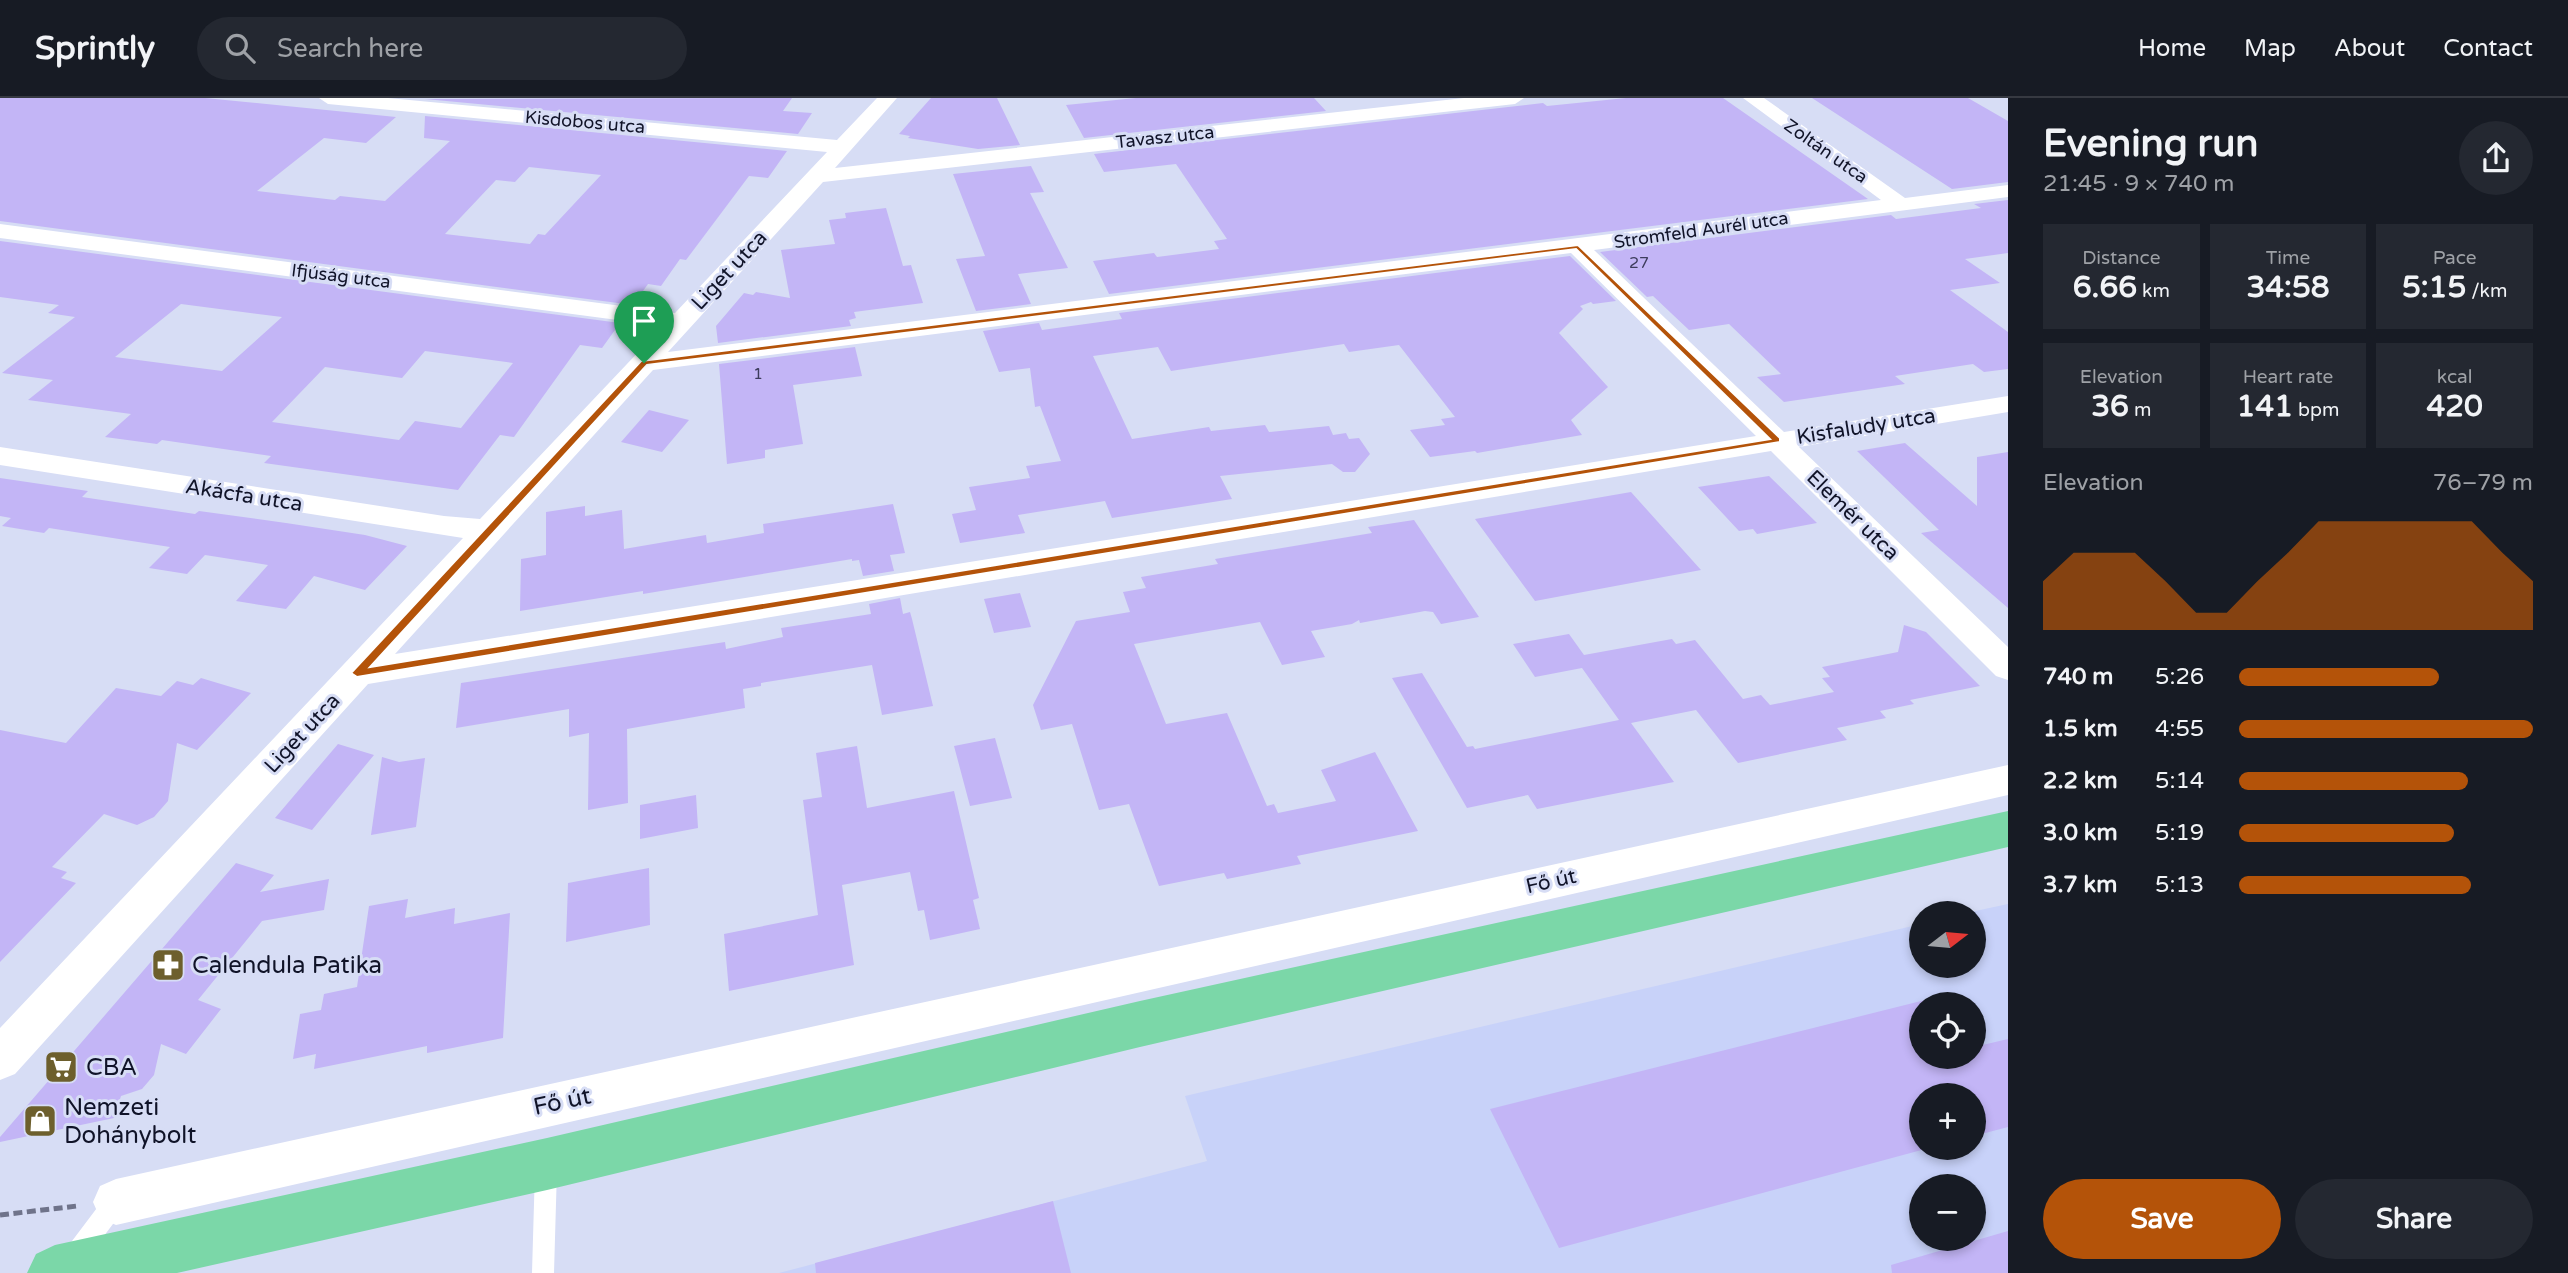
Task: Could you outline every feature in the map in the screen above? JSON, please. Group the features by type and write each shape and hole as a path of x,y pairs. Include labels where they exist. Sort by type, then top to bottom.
{"main road":[{"path":"59,1272 547,1164 1109,1031 2008,829"}],"street":[{"name":"Kisdobos utca","path":"328,98 843,147"},
{"name":"Liget utca","path":"8,1041 357,673 888,98"},
{"name":"Tavasz utca","path":"816,176 1515,98"},
{"name":"Zoltán utca","path":"1752,98 1900,204"},
{"name":"Stromfeld Aurél utca","path":"644,363 2008,191"},
{"name":"Ifjúság utca","path":"0,231 682,321"},
{"name":"Elemér utca","path":"1578,247 2008,667"},
{"name":"Kisfaludy utca","path":"357,673 2008,404"},
{"name":"Akácfa utca","path":"0,456 444,526 489,530"},
{"name":"Fő út","path":"116,1202 2008,780"},
{"path":"1094,983 1109,1031"}],"lane":[{"path":"543,1273 547,1164"},
{"path":"59,1272 116,1202"}],"path":[{"path":"0,1215 116,1202"}],"shaded area":[{"path":"2008,904 2008,1273 779,1273 1207,1161 1185,1096 1909,927 1909,978 1986,978 1986,909"}],"building":[{"path":"0,98 205,98 396,117 366,143 324,138 257,191 335,200 340,196 385,201 450,141 424,138 425,116 787,151 768,178 749,176 686,260 680,259 661,286 648,284 633,305 0,221","holes":["529,167 601,175 545,235 538,234 530,244 445,234 496,180 515,182"]},
{"path":"792,98 783,111 812,113 798,134 425,99"},
{"path":"931,98 997,98 1020,145 978,149 908,138 910,136 899,134"},
{"path":"1136,98 1314,98 1326,111 1084,138 1066,105"},
{"path":"1626,98 1723,98 1868,199 1109,294 1093,261 1154,253 1157,257 1219,249 1214,241 1227,239 1176,164 1104,172 1094,154 1543,103 1547,106"},
{"path":"1812,98 1968,98 2008,121 2008,182 1952,189"},
{"path":"1031,166 1044,192 1030,193 1068,268 1018,274 1031,304 976,311 956,259 985,256 953,174"},
{"path":"2008,200 2008,253 1965,259 2000,283 1950,290 2008,332 2008,369 1984,372 1973,364 1895,376 1905,384 1784,402 1757,377 1781,374 1729,324 1689,330 1653,296 1647,297 1600,252 1891,215 1896,219 1981,208 1974,204"},
{"path":"886,208 903,266 911,265 923,303 854,312 856,318 849,320 851,326 718,343 716,326 744,293 753,295 756,292 790,298 781,250 835,244 829,220 846,218 845,213"},
{"path":"0,241 620,323 602,348 580,345 514,437 500,435 458,490 264,463 271,456 162,440 157,444 105,437 131,414 28,400 53,380 2,373 75,317 48,313 59,305 0,297","holes":["181,304 282,317 222,371 115,357","425,351 513,363 461,428 415,421 399,440 272,422 325,367 402,378"]},
{"path":"1570,256 1616,301 1591,302 1580,306 1583,309 1559,333 1608,387 1571,420 1582,435 1477,453 1475,451 1430,457 1410,430 1445,425 1441,419 1455,417 1399,345 1349,352 1344,344 1171,371 1158,347 1093,356 1132,439 1209,427 1211,431 1265,425 1269,432 1329,426 1333,435 1346,433 1349,439 1359,438 1370,454 1355,472 1343,472 1332,464 1220,476 1232,499 1112,518 1105,501 1018,515 1025,533 960,543 952,514 976,510 969,487 1030,478 1026,466 1061,461 1040,406 1035,407 1030,368 999,372 983,331 1039,323 1042,330 1122,319 1119,313"},
{"path":"855,347 862,376 793,385 803,444 765,450 765,458 727,464 719,364"},
{"path":"649,410 689,420 662,452 621,442"},
{"path":"1905,443 1977,506 1977,457 2008,452 2008,608 1921,533 1939,530 1857,451"},
{"path":"1769,476 1817,523 1757,534 1753,529 1739,531 1698,487"},
{"path":"0,478 88,491 82,497 195,514 199,511 286,523 365,535 407,546 365,590 314,576 286,609 236,601 268,565 205,555 187,574 149,568 170,547 49,528 44,533 2,526 11,518 0,516"},
{"path":"1631,492 1701,570 1535,601 1475,519"},
{"path":"893,504 905,553 890,555 894,571 863,576 859,560 852,559 643,594 643,591 520,611 521,559 546,555 546,512 585,506 585,516 622,510 624,549 706,535 707,543 764,533 763,524"},
{"path":"1414,520 1479,617 1441,624 1433,612 1425,611 1360,623 1359,620 1352,624 1311,631 1325,657 1282,665 1260,622 1134,644 1166,724 1227,713 1267,806 1274,804 1278,813 1336,801 1321,770 1375,752 1418,831 1297,856 1301,864 1227,879 1224,873 1159,886 1129,804 1099,810 1072,724 1041,730 1033,705 1076,621 1130,612 1123,592 1146,588 1141,577 1218,564 1215,559 1372,533 1368,527"},
{"path":"1020,593 1031,627 994,633 984,599"},
{"path":"900,598 903,614 910,612 933,706 882,715 872,665 761,683 761,686 743,689 745,708 627,729 628,803 588,810 589,733 569,737 569,709 456,728 461,683 725,642 726,649 783,637 781,628 871,614 869,604"},
{"path":"1904,625 1926,632 1980,686 1910,700 1914,704 1880,711 1886,718 1837,728 1847,740 1738,763 1696,710 1631,723 1674,782 1537,809 1528,795 1467,808 1392,678 1422,673 1467,747 1473,746 1475,749 1619,720 1582,668 1535,677 1513,644 1569,634 1584,655 1672,639 1676,644 1695,640 1743,699 1761,695 1770,705 1834,692 1822,678 1830,677 1822,667 1898,652"},
{"path":"201,678 251,693 197,750 177,743 168,801 154,817 137,825 104,814 52,867 67,872 61,878 76,883 0,962 0,730 66,743 116,688 161,696 177,681 193,685"},
{"path":"995,738 1012,798 970,806 954,746"},
{"path":"338,744 374,755 312,830 275,818"},
{"path":"857,746 867,808 954,791 979,898 973,900 980,929 930,940 924,910 918,911 910,872 842,885 854,965 729,991 724,934 818,915 803,800 822,797 816,753"},
{"path":"382,757 399,762 425,758 416,827 371,835"},
{"path":"696,795 698,828 640,839 640,805"},
{"path":"236,863 274,875 260,892 329,879 324,910 262,921 198,1000 221,1009 186,1054 161,1044 154,1075 142,1089 121,1096 114,1118 0,1142 0,1137"},
{"path":"649,868 650,925 566,942 568,883"},
{"path":"408,899 405,918 455,908 454,924 510,913 503,1038 427,1053 427,1046 314,1069 316,1054 293,1059 300,1014 321,1010 324,994 357,987 369,906"},
{"path":"1909,1004 1909,1069 1986,1069 1986,1044 2008,1039 2008,1127 1986,1133 1986,1083 1909,1083 1909,1153 1559,1248 1490,1109"},
{"path":"1053,1201 1071,1273 816,1273 815,1263"},
{"path":"2008,1231 2008,1273 1892,1273 1891,1265 1939,1251 1986,1251 1986,1237"}],"place":[{"name":"Calendula Patika","path":"168,965"},
{"name":"CBA","path":"61,1067"},
{"name":"Nemzeti Dohánybolt","path":"40,1121"}],"route":[{"path":"1578,247 1777,440 357,673 644,363 1578,247"}]}
